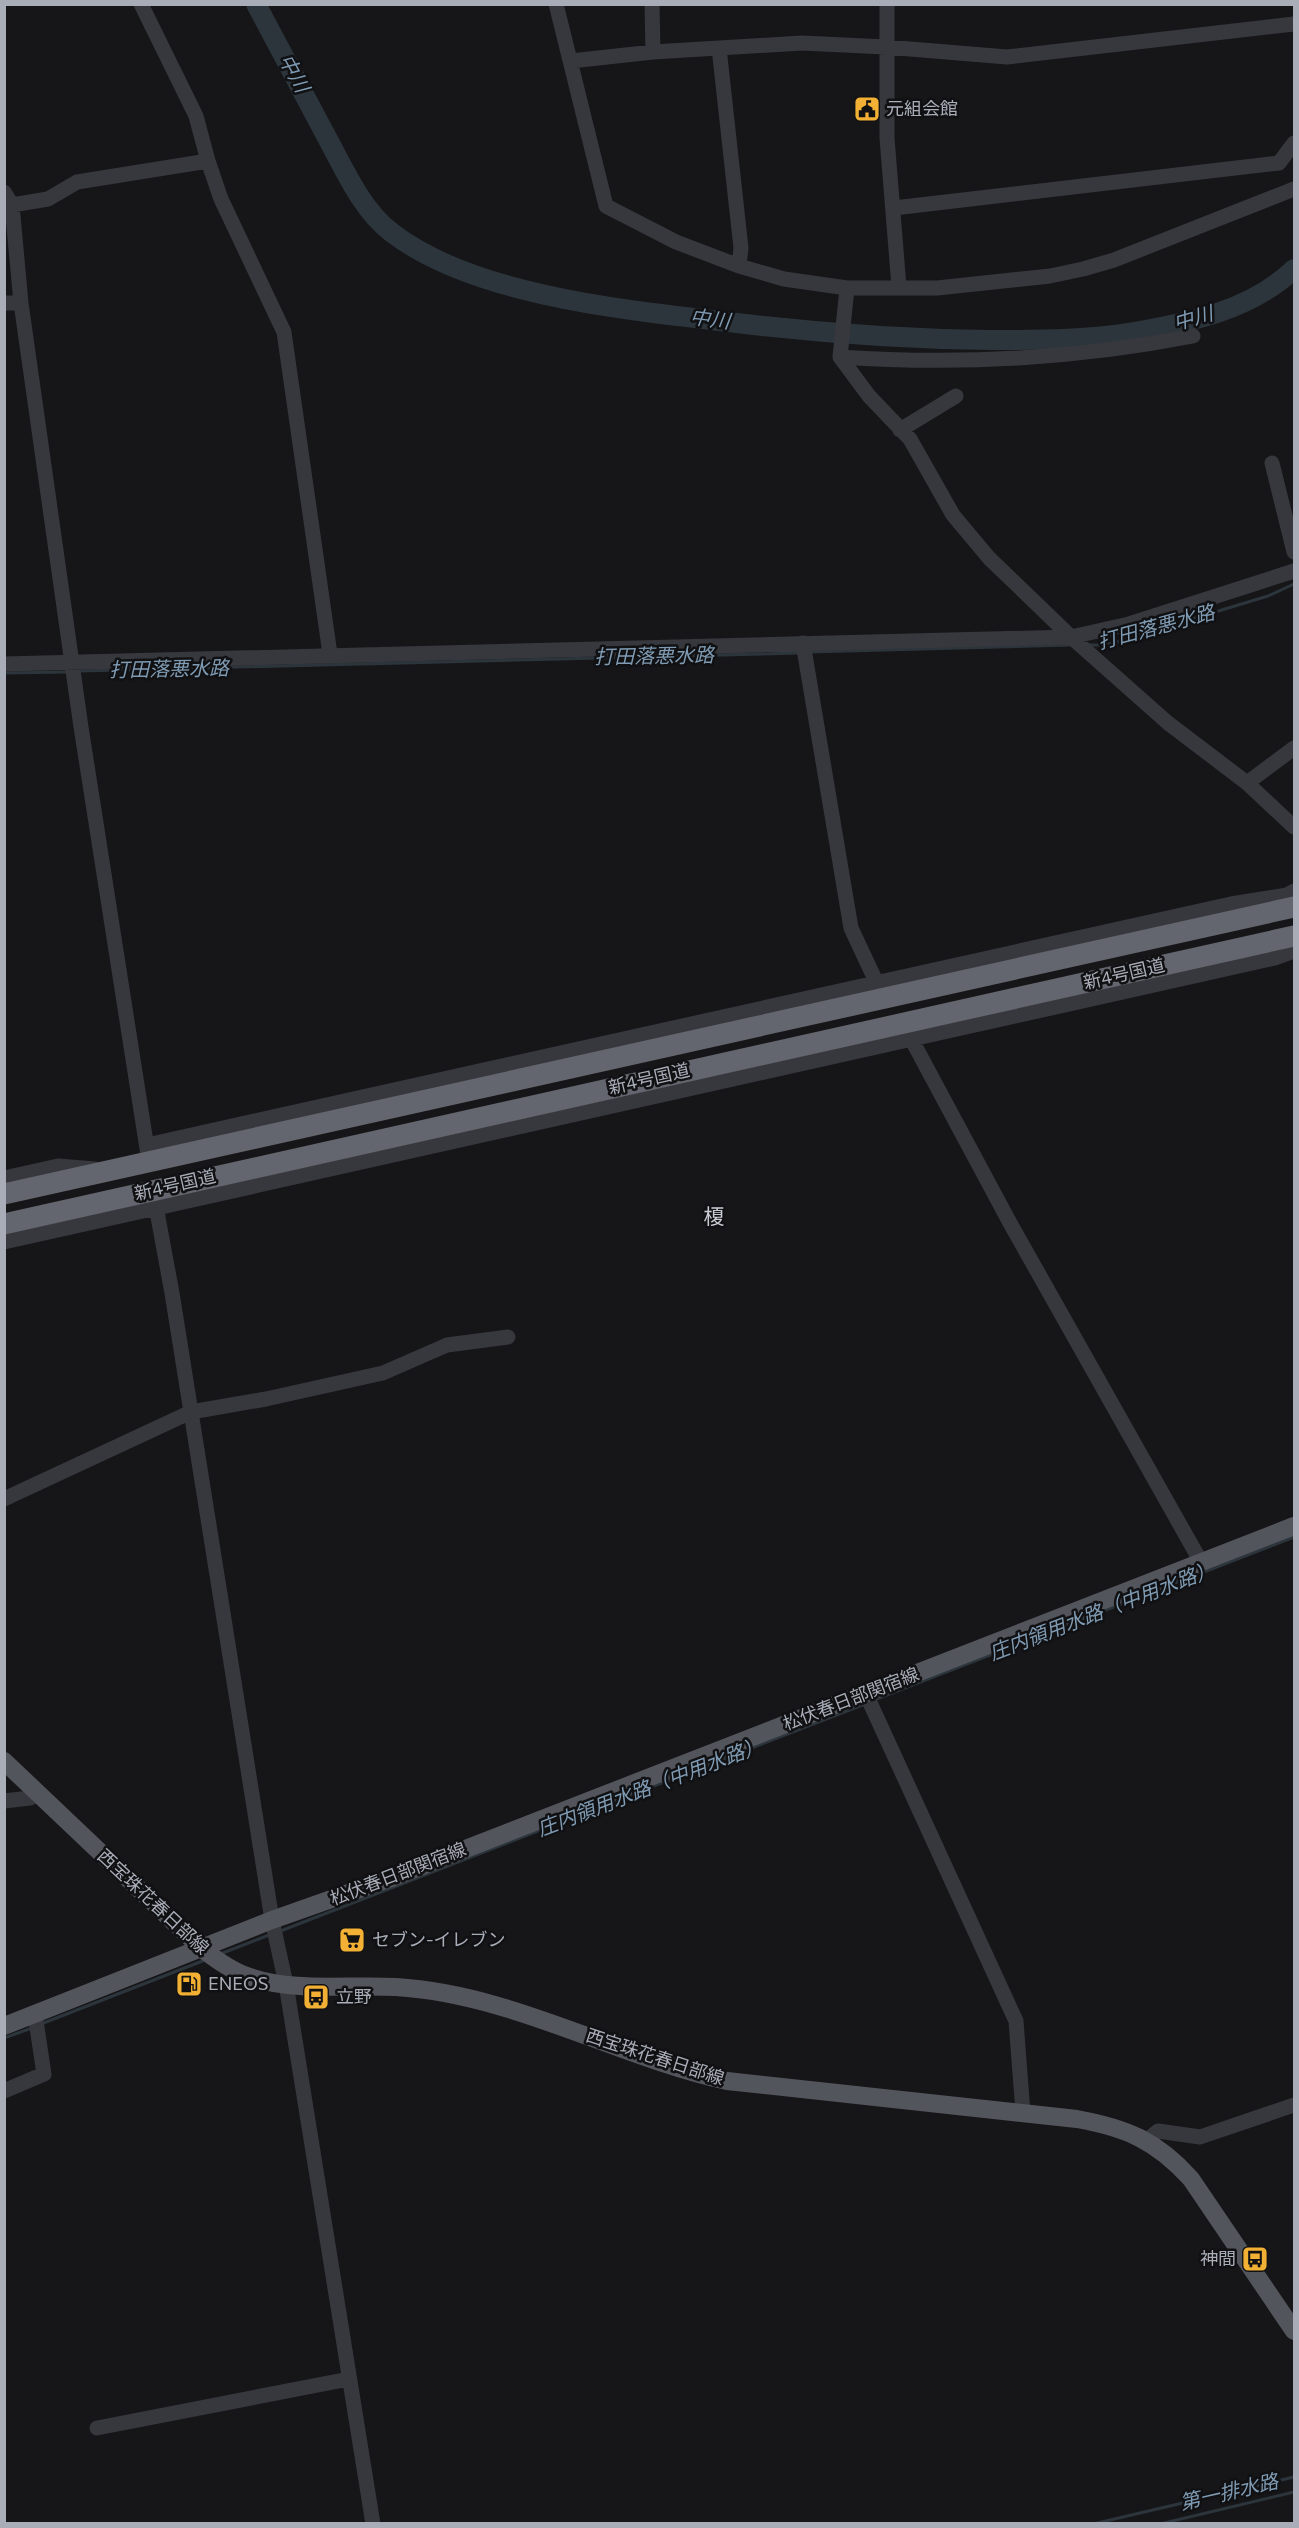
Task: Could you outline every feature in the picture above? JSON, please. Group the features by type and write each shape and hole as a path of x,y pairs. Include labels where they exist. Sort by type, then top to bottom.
{"highway":[{"name":"新4号国道","path":"4,1194 107,1171 148,1153 1272,905 1294,907"},
{"name":"新4号国道","path":"4,1224 154,1199 907,1031 1294,936"}],"main road":[{"name":"松伏春日部関宿線","path":"4,2026 272,1920 390,1878 1294,1526"},
{"name":"西宝珠花春日部線","path":"4,1761 201,1948 221,1963 247,1976 286,1984 395,1986 451,1993 536,2018 680,2069 727,2081 1105,2124 1147,2140 1172,2159 1191,2179 1294,2331"}],"street":[{"path":"141,4 196,116 220,199 285,332 330,654"},
{"path":"556,4 606,206 676,242 739,266 784,279 847,288 937,288 1050,276 1114,260 1294,189"},
{"path":"652,4 653,52"},
{"path":"887,4 887,138 899,287"},
{"path":"571,61 653,52 802,43 1007,57 1294,24"},
{"path":"718,48 741,248 739,266"},
{"path":"894,208 1278,163 1294,143"},
{"path":"148,1153 73,662 8,198 48,199 76,182 208,161"},
{"path":"847,288 840,357 869,396 910,440 953,515 989,558 1071,637 1168,723 1247,783 1294,827"},
{"path":"4,303 21,303"},
{"path":"840,357 952,361 1004,360 1127,348 1192,336"},
{"path":"900,430 956,396"},
{"path":"1272,463 1294,552"},
{"path":"4,664 1071,637 1129,624 1294,571"},
{"path":"803,643 851,928 881,991"},
{"path":"1247,783 1294,748"},
{"path":"1272,905 1294,891"},
{"path":"1201,1562 1010,1223 907,1031 1269,960 1294,951"},
{"path":"4,1178 58,1166 107,1171"},
{"path":"4,1242 154,1199 191,1412 272,1920 286,1984 373,2523"},
{"path":"4,1499 191,1412 266,1399 383,1373 447,1345 508,1337"},
{"path":"866,1694 1016,2021 1023,2113"},
{"path":"4,1801 30,1798 38,1794"},
{"path":"4,2091 44,2074 35,2014"},
{"path":"1147,2140 1158,2131 1200,2138 1294,2105"},
{"path":"97,2428 349,2379"}],"waterway":[{"name":"中川","path":"256,4 353,186 370,211 391,232 425,254 466,272 510,286 604,306 800,330 926,338 1044,340 1116,335 1199,318 1220,312 1259,295 1294,269"},
{"name":"打田落悪水路","path":"1087,645 1106,645 1268,596 1294,584"},
{"name":"打田落悪水路","path":"808,652 1071,645"},
{"name":"打田落悪水路","path":"79,671 799,653"},
{"name":"打田落悪水路","path":"4,673 67,672"},
{"name":"庄内領用水路（中用水路）","path":"874,1700 1294,1537"},
{"name":"庄内領用水路（中用水路）","path":"278,1932 865,1704"},
{"name":"庄内領用水路（中用水路）","path":"220,1954 269,1935"},
{"name":"庄内領用水路（中用水路）","path":"41,2024 205,1960"},
{"name":"庄内領用水路（中用水路）","path":"4,2038 32,2028"},
{"name":"第一排水路","path":"1093,2524 1294,2477"},
{"path":"1160,2524 1294,2492"}],"place":[{"name":"元組会館","path":"867,109"},
{"name":"セブン-イレブン","path":"352,1940"},
{"name":"ENEOS","path":"189,1984"},
{"name":"立野","path":"316,1997"},
{"name":"神間","path":"1255,2259"}],"district":[{"name":"榎","path":"714,1217"}]}
